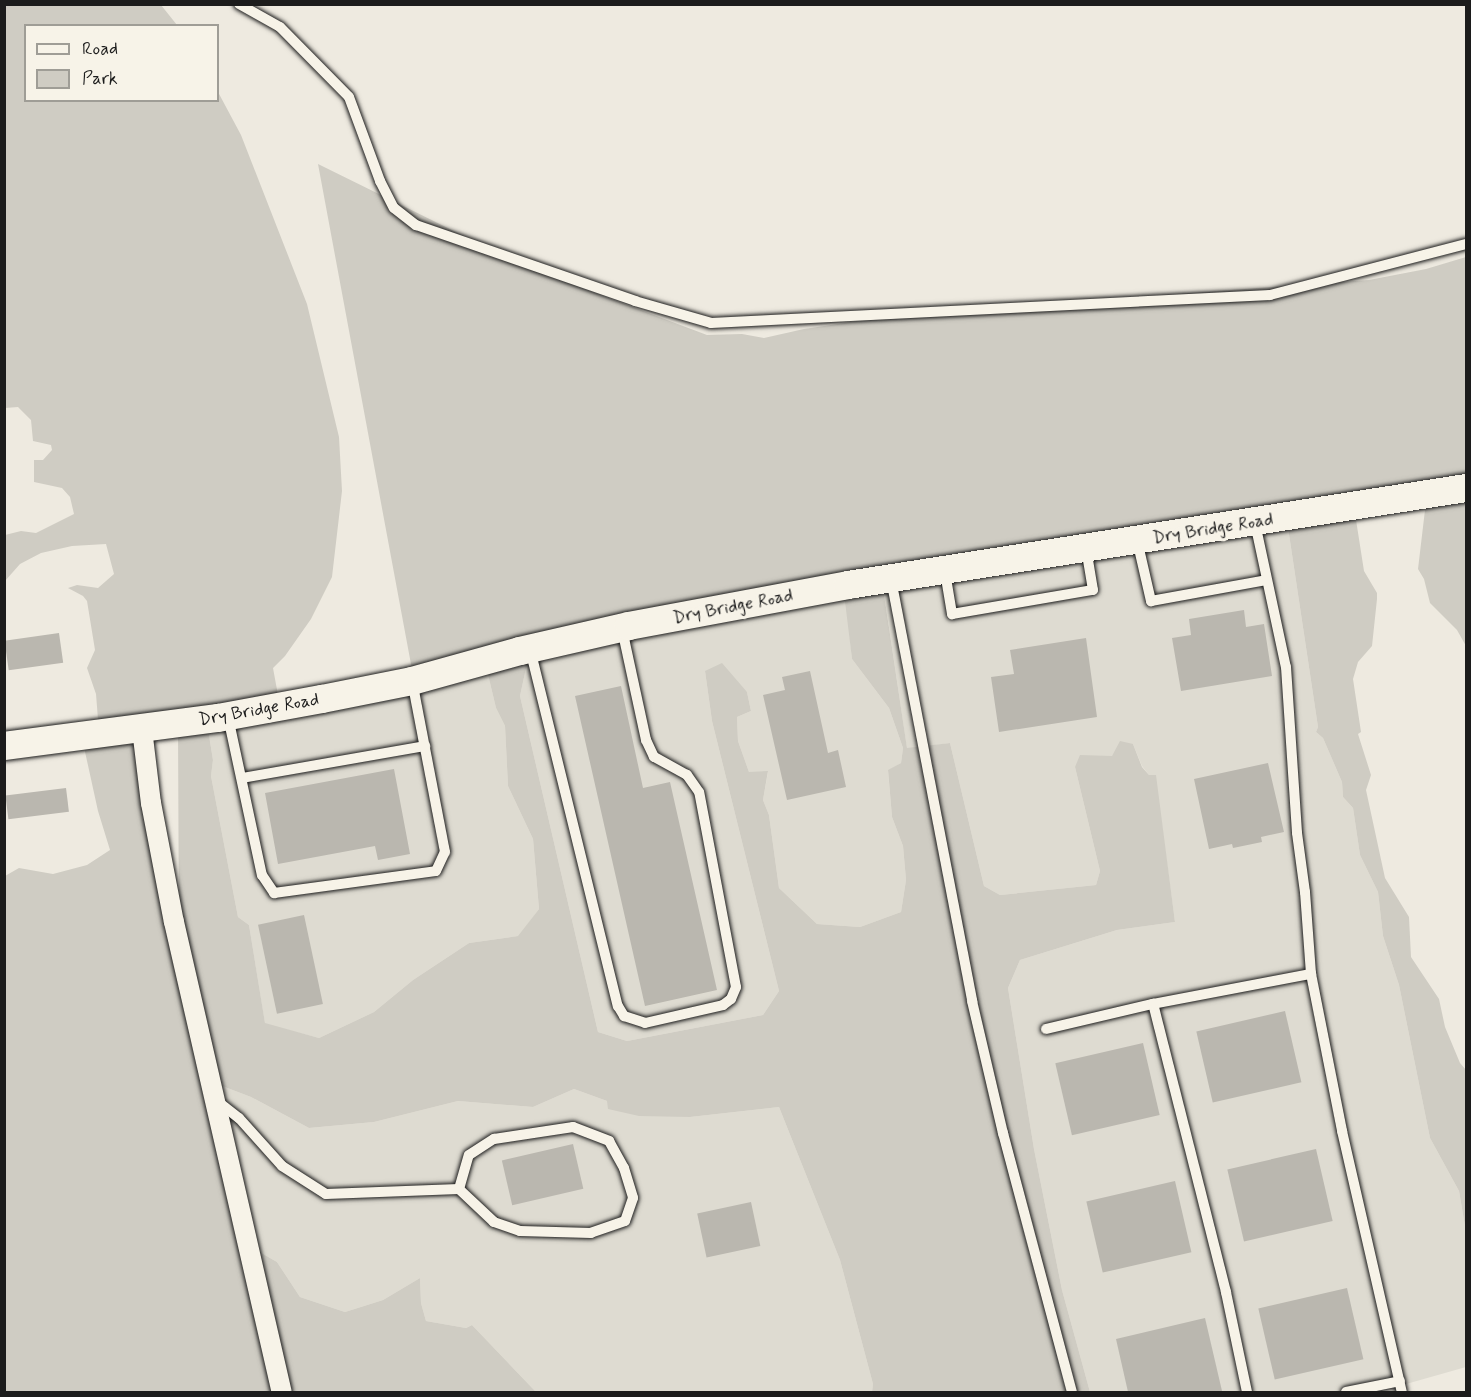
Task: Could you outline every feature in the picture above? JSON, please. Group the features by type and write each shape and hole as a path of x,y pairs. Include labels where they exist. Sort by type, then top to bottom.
{"street":[{"name":"Dry Bridge Road","path":"4,746 228,716 412,681 530,649 622,628 891,578 1467,488"},
{"path":"142,729 151,803 212,1097 282,1392"}],"lane":[{"path":"239,4 280,27 349,97 380,181 394,208 416,225 635,302 711,322 1270,295 1467,244"},
{"path":"1255,522 1286,667 1297,833 1305,892 1311,974 1342,1131 1402,1392"},
{"path":"1137,540 1151,601 1266,580"},
{"path":"945,570 952,614 1093,590 1086,548"},
{"path":"891,578 972,1001 1003,1133 1072,1392"},
{"path":"530,649 618,1006 624,1016 645,1023 723,1005 731,999 736,987 699,792 687,775 654,757 646,740 622,628"},
{"path":"228,716 262,875 274,893 436,872 446,852 412,681"},
{"path":"242,778 424,746"},
{"path":"1046,1029 1153,1004 1311,974"},
{"path":"1153,1004 1226,1292 1247,1392"},
{"path":"212,1097 239,1118 282,1166 326,1194 459,1190 494,1222 520,1231 591,1233 625,1221 633,1198 624,1168 609,1141 573,1127 494,1139 469,1155 459,1190"},
{"path":"1346,1392 1400,1381"}],"shaded area":[{"path":"1287,521 1318,727 1316,732 1323,738 1342,782 1343,797 1353,808 1360,855 1378,892 1383,936 1399,985 1430,1138 1459,1191 1466,1232 1466,1367 1378,1392 1090,1392 1062,1290 1034,1149 1008,988 1020,960 1117,930 1175,922 1155,775 1149,775 1142,766 1133,744 1112,756 1075,767 1100,871 1096,885 1000,895 984,886 950,743 907,749 882,580"},
{"path":"845,588 852,659 889,708 903,748 901,763 888,771 892,817 903,846 906,880 901,912 860,927 817,924 779,888 769,815 763,800 768,772 749,772 738,741 737,717 751,711 747,692 705,671 712,721 779,991 763,1015 627,1041 598,1032 520,696 528,659"},
{"path":"485,662 496,708 505,726 508,786 533,839 539,909 519,936 469,943 413,980 374,1012 319,1038 265,1024 249,925 238,917 211,776 213,760 207,723"},
{"path":"209,1081 251,1097 309,1128 374,1122 458,1101 533,1107 574,1089 607,1101 690,1117 779,1107 840,1260 873,1384 872,1392 536,1392 472,1325 466,1328 426,1321 421,1303 420,1278 383,1300 345,1312 300,1297 277,1262 246,1244"}],"green space":[{"path":"5,5 161,5 176,24 24,24 24,102 219,102 219,94 241,135 307,304 339,437 342,491 332,577 311,619 285,656 273,668 280,706 207,723 213,760 211,776 238,917 249,925 265,1023 319,1038 374,1012 413,980 469,943 518,936 539,909 533,839 508,786 505,726 496,708 485,662 413,675 318,164 529,268 707,335 742,334 764,338 804,329 905,314 1369,280 1426,269 1466,257 1466,646 1457,630 1430,603 1424,579 1418,569 1425,510 1421,496 1354,507 1364,571 1377,593 1377,599 1372,646 1358,662 1353,679 1361,732 1358,734 1371,775 1366,790 1385,878 1409,917 1411,957 1439,999 1445,1027 1460,1063 1466,1070 1466,1232 1459,1191 1430,1138 1399,985 1383,936 1378,892 1360,855 1353,808 1343,797 1342,782 1323,738 1316,732 1318,727 1287,521 882,581 907,748 950,743 984,886 1000,895 1096,885 1100,871 1075,767 1080,755 1112,756 1120,741 1133,744 1142,767 1149,775 1156,775 1175,922 1117,930 1020,960 1008,988 1034,1149 1062,1290 1090,1392 872,1392 873,1384 840,1260 779,1107 690,1117 639,1116 608,1109 607,1101 574,1089 533,1107 458,1101 374,1122 309,1128 251,1097 209,1081 246,1244 277,1262 300,1297 345,1312 383,1300 420,1278 421,1303 426,1321 466,1328 472,1325 536,1392 5,1392 5,876 19,868 53,874 87,865 110,850 98,811 82,738 99,732 96,694 87,668 95,650 87,601 83,596 68,588 77,585 98,588 114,574 106,544 72,546 41,553 20,564 5,581 5,535 21,531 36,533 74,514 70,497 62,488 34,482 34,460 43,460 52,450 51,445 33,441 31,420 18,407 5,408","holes":["844,593 852,659 889,708 903,748 901,763 888,770 892,817 903,846 906,880 901,912 860,927 817,924 779,888 769,815 763,800 768,771 749,772 738,741 737,717 751,711 747,692 722,663 705,671 712,721 779,991 763,1015 627,1041 598,1032 520,696 528,659","178,727 179,949 142,729"]}],"building":[{"path":"1244,610 1246,627 1264,624 1272,676 1181,691 1172,638 1191,635 1189,619"},
{"path":"59,633 63,663 9,670 5,641"},
{"path":"1086,638 1097,717 999,732 991,677 1014,674 1010,650"},
{"path":"810,671 828,753 838,750 846,787 787,800 763,695 785,690 782,677"},
{"path":"621,686 643,788 670,782 717,990 645,1006 575,696"},
{"path":"1268,763 1284,832 1261,837 1262,842 1233,848 1232,844 1209,849 1194,779"},
{"path":"394,769 410,854 378,860 375,846 278,864 265,793"},
{"path":"66,788 69,812 8,819 5,795"},
{"path":"304,915 323,1004 277,1014 258,925"},
{"path":"1285,1011 1301,1082 1213,1103 1196,1031"},
{"path":"1143,1043 1160,1115 1072,1135 1055,1063"},
{"path":"573,1144 583,1189 512,1205 502,1160"},
{"path":"1316,1149 1333,1221 1244,1242 1227,1169"},
{"path":"1175,1181 1191,1252 1103,1273 1086,1201"},
{"path":"751,1202 760,1246 707,1257 697,1213"},
{"path":"1347,1288 1363,1359 1275,1380 1258,1308"},
{"path":"1205,1318 1222,1391 1128,1392 1116,1339"}]}
